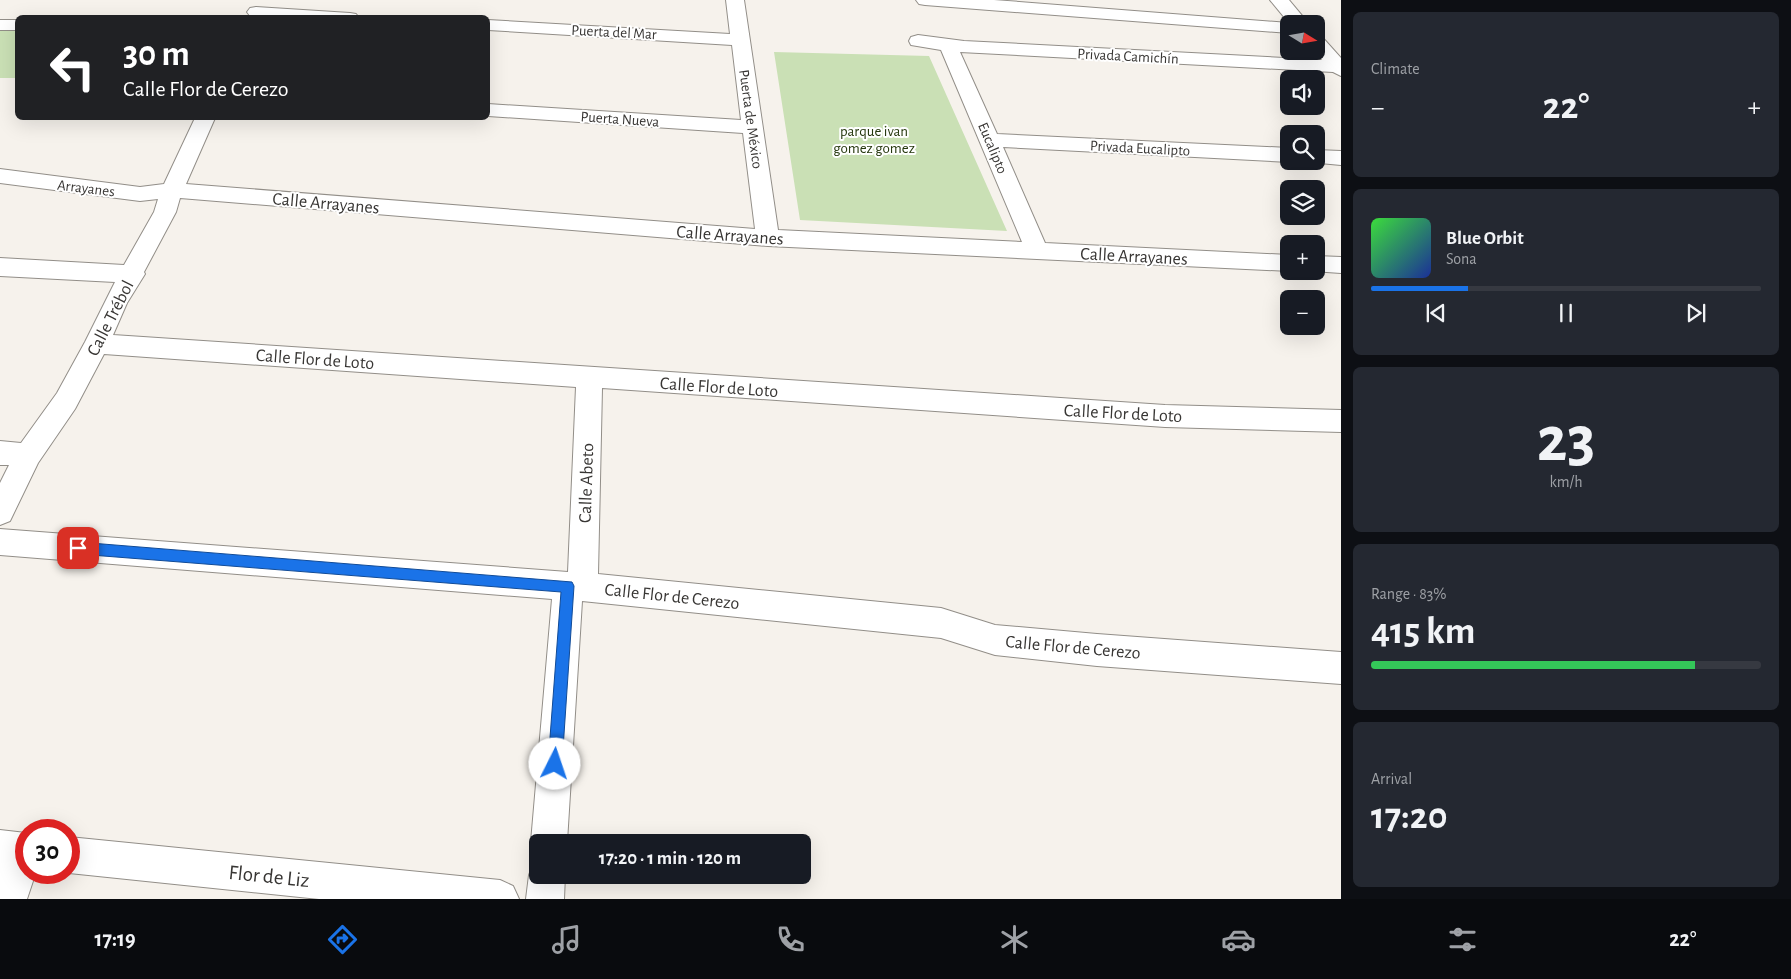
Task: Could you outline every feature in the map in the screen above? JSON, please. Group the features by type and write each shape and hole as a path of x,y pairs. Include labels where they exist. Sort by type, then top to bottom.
{"street":[{"name":"Puerta de México","path":"735,0 768,238"},
{"path":"925,0 1280,27"},
{"path":"1279,0 1292,15"},
{"path":"256,10 315,15"},
{"path":"0,25 15,25"},
{"name":"Puerta del Mar","path":"490,25 740,40"},
{"name":"Privada Camichín","path":"918,41 948,45 1332,56"},
{"name":"Eucalipto","path":"948,45 991,140 1037,251"},
{"name":"Puerta Nueva","path":"490,110 753,127"},
{"name":"Calle Trébol","path":"0,512 28,454 66,401 97,344 115,303 165,212 172,190 204,120"},
{"name":"Privada Eucalipto","path":"991,140 1280,155"},
{"path":"1325,157 1341,158"},
{"name":"Arrayanes","path":"0,176 140,194 172,190"},
{"name":"Calle Arrayanes","path":"172,190 768,238 1280,263"},
{"path":"1325,264 1341,265"},
{"path":"0,267 132,274"},
{"name":"Calle Flor de Loto","path":"97,344 1165,416 1341,421"},
{"name":"Calle Abeto","path":"550,834 575,587 589,378"},
{"path":"0,453 28,454"},
{"name":"Calle Flor de Cerezo","path":"0,542 575,587 942,623 995,640 1097,650 1341,668"},
{"name":"Flor de Liz","path":"80,857 294,889 500,899"},
{"path":"8,899 15,861"},
{"path":"545,899 546,884"}],"green space":[{"path":"0,27 15,28 15,78 0,78"},
{"name":"parque ivan gomez gomez","path":"774,52 929,56 1007,231 800,220"}],"route":[{"path":"78,548 568,586 555,764"}]}
